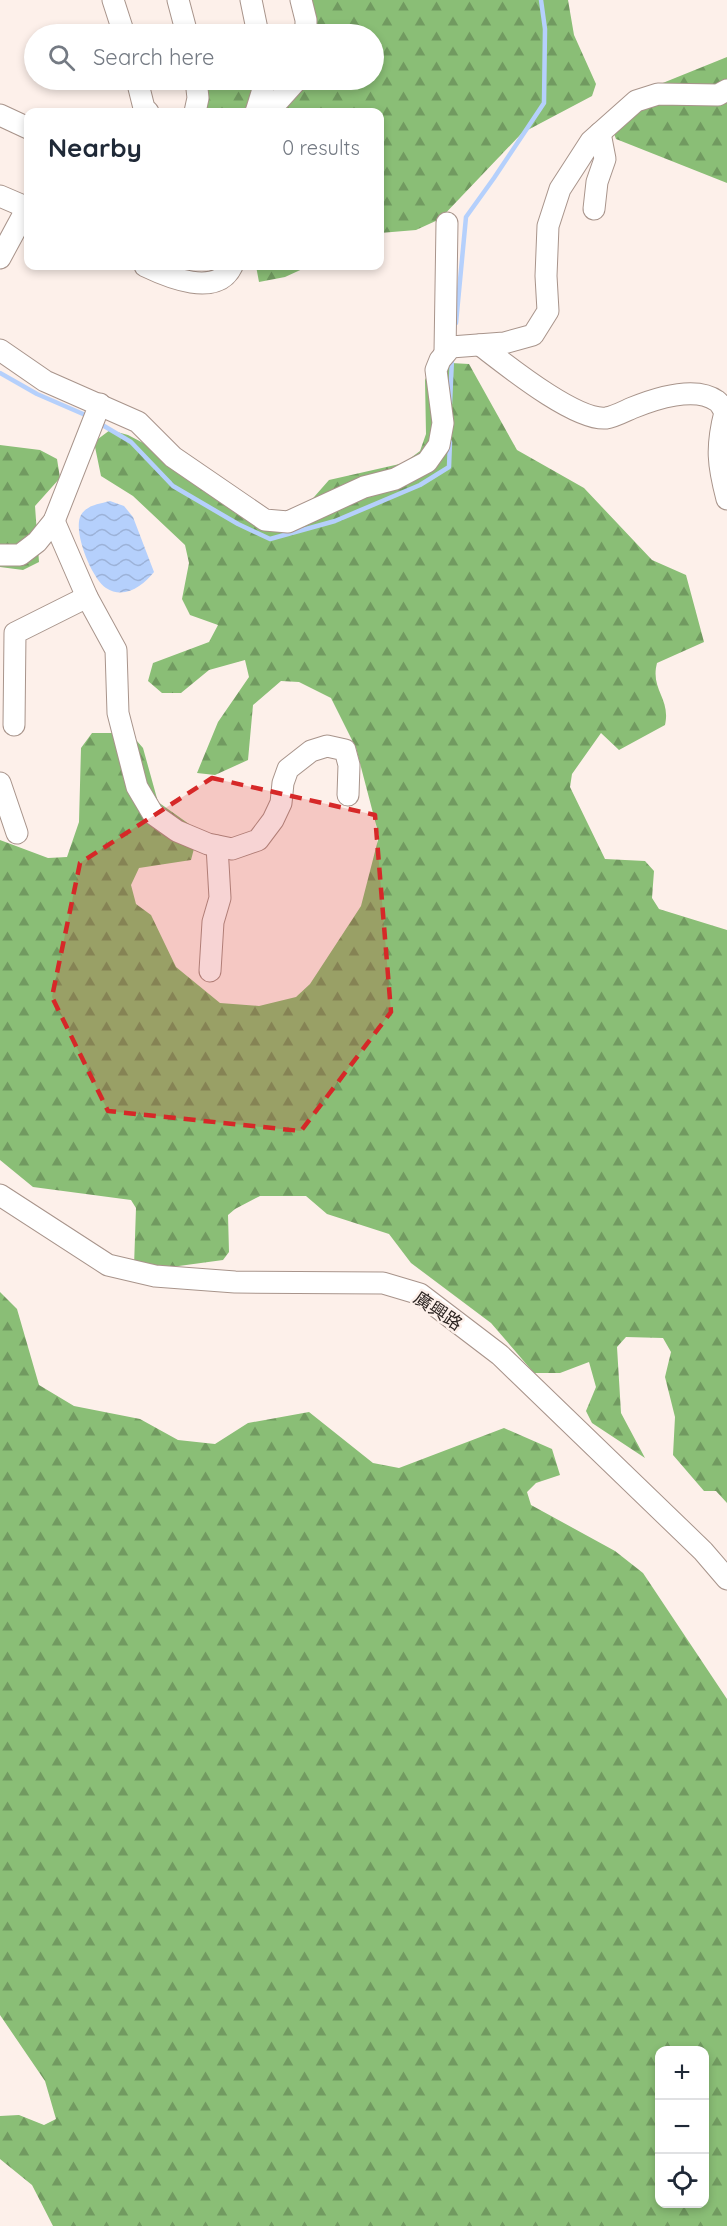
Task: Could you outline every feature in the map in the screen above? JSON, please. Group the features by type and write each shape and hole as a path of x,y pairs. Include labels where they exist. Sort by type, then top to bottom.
{"street":[{"path":"113,0 121,24"},
{"path":"178,0 184,24"},
{"path":"251,0 256,24"},
{"path":"301,0 306,24"},
{"path":"140,90 144,108"},
{"path":"196,108 197,90"},
{"path":"257,108 262,90"},
{"path":"264,108 279,100 288,90"},
{"path":"0,350 45,381 99,407 138,422 173,457 265,520 288,522 364,487 395,479 427,462 439,445 443,423 435,370 460,348 504,343 534,335 548,310 546,276 548,226 560,189 591,141 636,101 658,94 718,95 727,90"},
{"path":"0,115 24,126"},
{"path":"594,209 597,182 605,159 600,133"},
{"path":"0,196 24,206"},
{"path":"0,258 24,215"},
{"path":"447,223 460,348"},
{"path":"153,270 170,278 193,282 215,281 228,275 230,270"},
{"path":"460,348 584,414 606,418 639,405 675,395 695,394 717,401 725,412 720,432 718,459 727,500"},
{"path":"0,555 20,555 37,542 54,521 99,407"},
{"path":"54,521 87,597 116,650 118,713 137,788 153,814 177,831 217,846 232,849 258,840 273,820 281,803 283,783 288,769 311,751 327,746 345,750 349,765 348,795"},
{"path":"14,725 15,633 87,597"},
{"path":"0,783 16,833"},
{"path":"210,971 213,922 220,898 217,846"},
{"name":"廣興路","path":"0,1196 108,1265 155,1276 235,1282 383,1283 420,1294 500,1356 703,1551 727,1580"}],"highlighted area":[{"path":"212,778 375,815 391,1012 301,1131 108,1111 52,997 80,863"}],"green space":[{"path":"299,0 568,0 574,35 596,84 592,96 522,133 440,219 416,230 384,233 384,108 200,108 199,90 384,90 384,24 295,24"},
{"path":"727,57 727,183 616,139 610,123 633,95"},
{"path":"257,270 300,270 285,277 259,282"},
{"path":"433,362 469,364 517,450 584,488 652,560 686,575 704,642 657,663 656,680 665,708 665,725 619,750 601,733 572,774 570,787 605,859 645,861 654,871 652,898 659,909 727,930 727,1503 716,1491 704,1491 673,1455 675,1417 665,1377 671,1352 663,1338 626,1337 617,1347 621,1413 645,1458 592,1423 586,1411 596,1387 589,1362 560,1373 534,1373 491,1323 411,1263 389,1234 327,1214 306,1196 260,1196 228,1215 229,1252 223,1260 142,1271 134,1266 136,1208 131,1200 33,1187 0,1160 0,840 48,858 67,857 79,822 81,748 92,733 130,733 143,748 158,802 189,824 196,841 191,860 139,868 131,885 136,904 151,915 176,967 220,1003 259,1006 296,997 310,984 361,906 379,836 356,748 331,698 299,682 281,681 253,705 248,760 215,775 197,773 218,722 249,677 245,660 209,670 181,693 162,693 148,681 153,663 209,642 218,625 190,615 182,599 189,563 185,545 133,496 101,476 94,442 110,430 128,435 214,480 256,520 293,521 329,480 404,463 420,451 426,434 425,380"},
{"path":"0,445 40,450 57,459 60,478 35,506 39,562 23,570 0,567"},
{"path":"0,1292 17,1309 39,1385 74,1406 140,1419 178,1440 215,1444 248,1423 309,1412 373,1463 399,1468 504,1428 552,1449 560,1475 536,1483 527,1492 531,1505 615,1551 643,1573 727,1699 727,2226 53,2226 32,2185 0,2159 0,2116 19,2115 44,2125 56,2119 45,2081 0,2015"}],"water":[{"path":"110,501 124,506 133,517 154,572 133,590 120,593 106,588 95,575 85,554 79,532 81,515 87,509"}],"waterway":[{"path":"456,323 466,217 544,103 545,29 541,0"},
{"path":"450,404 452,358"},
{"path":"0,373 37,394 90,417"},
{"path":"99,423 131,442 173,486 238,524 270,539 335,521 420,485 449,467 450,442"}]}
